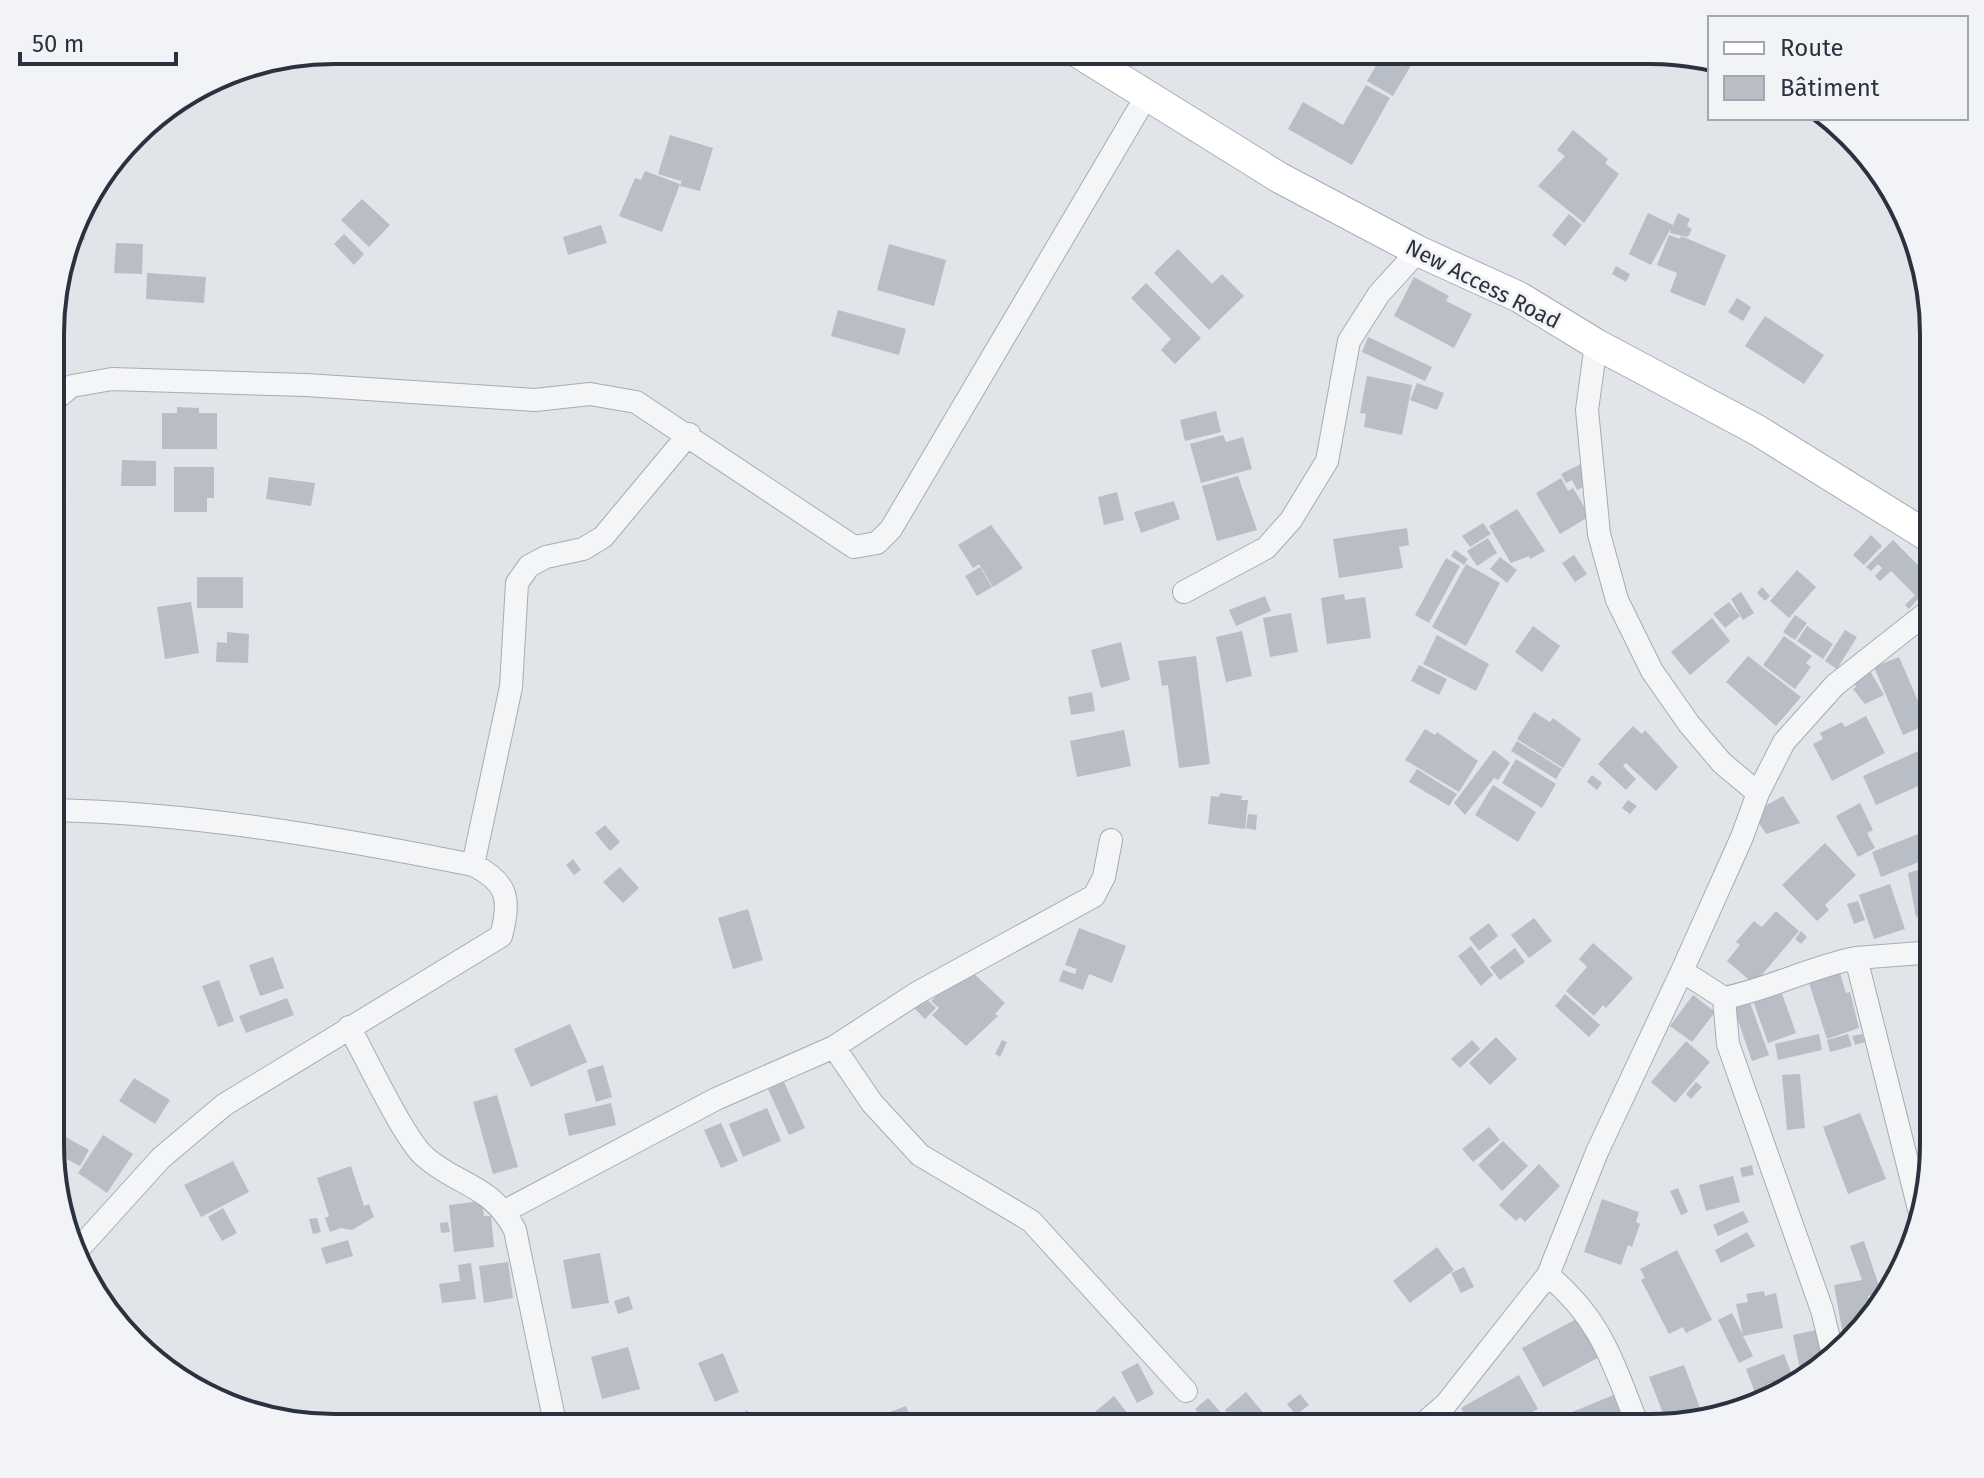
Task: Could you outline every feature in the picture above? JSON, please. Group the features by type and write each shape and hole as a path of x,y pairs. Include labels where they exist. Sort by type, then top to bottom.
{"main road":[{"name":"New Access Road","path":"1098,65 1280,178 1418,251 1519,297 1596,344 1757,430 1919,531"}],"street":[{"path":"64,392 72,386 112,379 306,385 535,400 590,394 636,402 689,434 854,547 877,543 891,529 1147,95"},
{"path":"1184,592 1266,548 1291,520 1327,461 1349,341 1379,294 1418,251"},
{"path":"1596,344 1587,410 1599,534 1617,600 1652,671 1689,724 1722,763 1758,793"},
{"path":"473,865 511,687 517,583 529,566 546,557 583,549 603,537 689,434"},
{"path":"1435,1414 1446,1404 1548,1275 1597,1152 1682,971 1742,837 1758,793 1784,742 1808,713 1894,636 1919,618"},
{"path":"65,810 146,812 316,834 473,865 492,874 504,891 508,911 501,936 224,1105 161,1158 84,1243"},
{"path":"505,1211 716,1099 834,1047 917,993 1094,896 1104,877 1111,840"},
{"path":"1682,971 1724,998 1757,992 1828,963 1919,953"},
{"path":"1856,958 1915,1194"},
{"path":"1724,998 1728,1044 1822,1310 1830,1345"},
{"path":"349,1027 424,1156 468,1181 505,1211 515,1230 553,1413"},
{"path":"834,1047 872,1103 920,1155 1031,1221 1186,1391"},
{"path":"1548,1275 1578,1301 1603,1339 1633,1414"}],"building":[{"path":"1377,65 1411,65 1393,96 1367,81"},
{"path":"1366,85 1390,98 1352,165 1288,129 1303,102 1343,125"},
{"path":"1573,130 1608,159 1605,163 1619,174 1584,223 1538,186 1565,156 1557,150"},
{"path":"670,135 713,148 700,191 680,186 683,177 681,181 658,174"},
{"path":"645,171 680,184 662,232 619,216 635,178 641,180"},
{"path":"362,199 390,225 369,247 341,220"},
{"path":"1648,213 1673,225 1678,213 1690,219 1687,226 1692,229 1688,237 1670,233 1671,228 1651,265 1629,254"},
{"path":"1569,214 1582,225 1565,246 1552,235"},
{"path":"601,225 607,243 568,255 563,237"},
{"path":"344,234 364,254 354,265 334,244"},
{"path":"1669,235 1680,239 1681,236 1726,255 1705,306 1670,292 1677,273 1657,265"},
{"path":"116,243 143,244 142,274 114,273"},
{"path":"889,244 946,260 934,306 877,290"},
{"path":"1178,249 1212,284 1222,274 1244,296 1209,330 1154,273"},
{"path":"1616,266 1630,274 1626,282 1612,274"},
{"path":"147,273 206,277 204,303 146,299"},
{"path":"1414,277 1449,296 1446,301 1472,314 1454,348 1394,316"},
{"path":"1146,283 1201,338 1175,364 1161,350 1171,339 1131,298"},
{"path":"1737,298 1751,307 1743,321 1728,312"},
{"path":"838,310 906,329 899,355 831,336"},
{"path":"1765,316 1824,355 1804,384 1745,346"},
{"path":"1368,337 1432,367 1425,381 1362,352"},
{"path":"1367,376 1412,385 1402,435 1364,427 1366,414 1360,413"},
{"path":"1417,383 1444,393 1437,410 1410,400"},
{"path":"177,407 199,408 199,413 217,413 217,449 162,449 162,413 177,413"},
{"path":"1216,411 1221,432 1185,441 1180,420"},
{"path":"1223,435 1226,442 1243,437 1252,469 1201,483 1190,444"},
{"path":"122,460 156,461 156,486 121,486"},
{"path":"1583,463 1593,482 1577,490 1572,480 1566,483 1561,474"},
{"path":"174,467 214,467 214,498 207,498 207,512 174,512"},
{"path":"1238,476 1257,530 1217,541 1202,486"},
{"path":"269,477 315,483 311,506 266,499"},
{"path":"1561,478 1568,491 1573,488 1590,516 1560,534 1536,493"},
{"path":"1117,492 1124,520 1104,525 1098,497"},
{"path":"1174,501 1180,519 1141,533 1134,512"},
{"path":"1517,509 1545,551 1530,559 1529,556 1511,563 1489,526"},
{"path":"1483,523 1491,534 1470,547 1462,536"},
{"path":"991,525 1023,568 993,587 979,564 973,568 958,545"},
{"path":"1407,528 1409,545 1399,547 1403,568 1339,578 1333,539"},
{"path":"1871,535 1882,546 1864,565 1853,555"},
{"path":"1488,538 1497,553 1477,566 1467,551"},
{"path":"1893,540 1919,566 1919,598 1909,609 1905,605 1915,595 1891,571 1880,581 1875,576 1882,568 1878,564 1871,571 1866,567"},
{"path":"1455,550 1468,559 1464,565 1451,556"},
{"path":"1574,555 1587,574 1575,582 1562,563"},
{"path":"1500,557 1517,570 1507,583 1490,569"},
{"path":"1446,558 1460,566 1429,623 1415,615"},
{"path":"1466,564 1500,583 1466,646 1432,627"},
{"path":"980,567 992,587 977,596 965,576"},
{"path":"1797,570 1816,587 1789,618 1770,601"},
{"path":"197,577 243,577 243,608 197,608"},
{"path":"1762,587 1770,596 1765,601 1757,593"},
{"path":"1741,592 1754,613 1743,620 1731,599"},
{"path":"1344,594 1345,600 1365,597 1371,638 1327,644 1321,598"},
{"path":"1265,596 1271,611 1236,626 1229,610"},
{"path":"191,602 199,653 165,659 157,607"},
{"path":"1729,602 1740,616 1725,628 1713,614"},
{"path":"1291,613 1298,652 1270,657 1263,618"},
{"path":"1795,615 1807,623 1795,640 1783,632"},
{"path":"1712,618 1730,641 1690,675 1671,652"},
{"path":"1533,626 1560,646 1542,672 1515,652"},
{"path":"1807,626 1833,644 1823,659 1797,641"},
{"path":"1845,630 1857,637 1837,669 1825,661"},
{"path":"1242,631 1252,676 1226,682 1216,637"},
{"path":"227,632 249,634 248,663 216,662 217,642 227,643"},
{"path":"1437,635 1489,664 1476,691 1423,664"},
{"path":"1784,636 1812,656 1806,663 1811,667 1795,689 1763,665"},
{"path":"1121,642 1130,680 1101,688 1091,650"},
{"path":"1196,656 1210,764 1179,768 1168,685 1162,686 1158,661"},
{"path":"1748,656 1801,697 1776,726 1726,682"},
{"path":"1899,657 1919,703 1919,728 1903,735 1874,667"},
{"path":"1419,665 1447,679 1439,695 1411,681"},
{"path":"1869,669 1884,695 1865,704 1853,689 1856,687 1852,678"},
{"path":"1092,692 1095,711 1071,715 1068,697"},
{"path":"1534,712 1550,722 1553,718 1581,739 1563,768 1517,739"},
{"path":"1866,716 1885,753 1832,781 1813,744 1823,739 1820,733 1842,722 1845,727"},
{"path":"1633,726 1642,734 1645,730 1678,767 1656,791 1626,763 1623,766 1636,779 1626,790 1598,764"},
{"path":"1425,729 1435,735 1437,732 1478,761 1459,792 1405,760"},
{"path":"1124,730 1131,766 1077,777 1070,741"},
{"path":"1517,741 1562,769 1556,779 1511,751"},
{"path":"1494,750 1510,763 1465,815 1454,803"},
{"path":"1919,751 1919,786 1876,805 1863,776"},
{"path":"1516,759 1556,784 1542,808 1502,783"},
{"path":"1417,769 1457,794 1449,806 1409,782"},
{"path":"1592,775 1602,783 1597,790 1587,782"},
{"path":"1493,785 1536,812 1518,842 1475,815"},
{"path":"1220,793 1242,796 1241,800 1248,800 1245,829 1208,824 1211,796 1219,797"},
{"path":"1783,796 1800,823 1766,834 1759,823 1765,806"},
{"path":"1628,800 1637,806 1630,814 1622,808"},
{"path":"1860,803 1873,830 1867,833 1875,848 1858,857 1836,816"},
{"path":"1248,814 1257,815 1256,830 1246,828"},
{"path":"605,825 620,842 610,851 595,833"},
{"path":"1919,834 1919,862 1881,877 1872,852"},
{"path":"1825,843 1856,875 1825,905 1829,910 1817,921 1782,885"},
{"path":"573,859 581,870 574,875 566,865"},
{"path":"620,867 639,888 623,903 603,882"},
{"path":"1919,870 1919,916 1916,917 1908,873"},
{"path":"1890,884 1905,929 1874,939 1859,895"},
{"path":"1858,901 1865,920 1854,924 1847,904"},
{"path":"748,909 763,960 733,969 718,918"},
{"path":"1776,911 1799,931 1754,984 1727,961 1740,945 1736,942 1754,921 1762,927"},
{"path":"1534,918 1552,941 1529,958 1511,935"},
{"path":"1489,923 1498,936 1479,951 1469,938"},
{"path":"1079,928 1126,946 1112,983 1089,974 1083,990 1059,981 1063,970 1075,974 1077,969 1065,965"},
{"path":"1801,931 1807,937 1801,944 1795,939"},
{"path":"1593,943 1633,978 1606,1008 1603,1005 1594,1016 1566,991 1587,967 1579,959"},
{"path":"1471,946 1493,975 1481,986 1458,956"},
{"path":"1515,948 1525,962 1500,980 1490,967"},
{"path":"273,957 284,988 260,996 249,965"},
{"path":"967,967 1005,1003 995,1014 998,1016 966,1046 932,1015 939,1008 931,1001"},
{"path":"1839,970 1846,993 1850,992 1859,1028 1827,1039 1808,980"},
{"path":"219,980 234,1021 218,1027 202,986"},
{"path":"1780,988 1796,1033 1768,1043 1752,998"},
{"path":"919,992 936,1008 925,1019 909,1003"},
{"path":"1565,994 1600,1025 1589,1037 1555,1006"},
{"path":"1693,995 1715,1012 1692,1042 1670,1026"},
{"path":"287,998 294,1015 246,1033 239,1016"},
{"path":"1749,1000 1769,1055 1752,1061 1733,1006"},
{"path":"570,1024 587,1062 531,1087 514,1049"},
{"path":"1819,1034 1822,1050 1778,1060 1775,1044"},
{"path":"1848,1034 1852,1046 1830,1052 1827,1040"},
{"path":"1862,1034 1865,1042 1855,1045 1852,1036"},
{"path":"1496,1037 1517,1059 1490,1085 1469,1063"},
{"path":"1002,1040 1007,1042 1000,1057 995,1054"},
{"path":"1472,1040 1480,1049 1460,1068 1451,1059"},
{"path":"1686,1041 1710,1062 1675,1103 1651,1082"},
{"path":"603,1065 612,1097 596,1102 587,1070"},
{"path":"1800,1074 1805,1128 1787,1130 1782,1075"},
{"path":"134,1078 170,1100 155,1124 119,1101"},
{"path":"784,1082 805,1128 789,1135 768,1089"},
{"path":"1696,1082 1702,1087 1691,1099 1686,1094"},
{"path":"497,1095 518,1167 493,1174 473,1102"},
{"path":"611,1103 616,1125 569,1136 564,1114"},
{"path":"767,1108 781,1141 743,1157 729,1124"},
{"path":"1860,1113 1886,1179 1848,1194 1823,1127"},
{"path":"721,1123 738,1161 721,1168 704,1130"},
{"path":"1489,1127 1500,1140 1473,1162 1462,1149"},
{"path":"103,1135 133,1154 107,1193 78,1173"},
{"path":"65,1137 89,1150 80,1166 65,1158"},
{"path":"1503,1141 1528,1166 1502,1191 1478,1165"},
{"path":"233,1161 249,1192 201,1217 184,1185"},
{"path":"1539,1164 1560,1186 1525,1222 1520,1217 1516,1221 1499,1205"},
{"path":"1752,1165 1754,1175 1742,1177 1740,1168"},
{"path":"351,1166 364,1206 369,1204 374,1217 352,1230 341,1228 330,1232 325,1218 329,1216 317,1178"},
{"path":"1733,1176 1740,1202 1706,1211 1699,1185"},
{"path":"1678,1188 1688,1212 1681,1215 1670,1191"},
{"path":"1602,1199 1639,1212 1636,1222 1640,1224 1632,1247 1628,1245 1621,1265 1584,1252"},
{"path":"482,1201 484,1216 491,1216 494,1247 454,1252 449,1205"},
{"path":"223,1208 237,1233 222,1241 208,1217"},
{"path":"1743,1211 1749,1222 1718,1236 1713,1225"},
{"path":"317,1218 321,1232 313,1234 309,1219"},
{"path":"448,1222 450,1232 441,1233 440,1223"},
{"path":"1747,1232 1755,1246 1721,1263 1715,1250"},
{"path":"348,1240 353,1256 326,1264 321,1248"},
{"path":"1864,1241 1879,1286 1868,1296 1864,1308 1843,1332 1834,1285 1862,1280 1850,1246"},
{"path":"1437,1247 1454,1270 1410,1303 1393,1281"},
{"path":"1677,1250 1712,1320 1686,1333 1683,1327 1669,1334 1641,1280 1645,1278 1640,1269"},
{"path":"600,1253 609,1303 572,1309 563,1260"},
{"path":"508,1262 513,1298 484,1303 479,1266"},
{"path":"471,1263 476,1299 442,1303 439,1284 460,1281 458,1265"},
{"path":"1464,1267 1474,1287 1461,1293 1451,1273"},
{"path":"1764,1291 1765,1296 1776,1293 1783,1328 1743,1336 1753,1356 1739,1363 1718,1320 1732,1313 1743,1335 1736,1304 1748,1302 1746,1294"},
{"path":"629,1296 633,1309 618,1314 614,1301"},
{"path":"1584,1315 1605,1354 1543,1387 1522,1348"},
{"path":"1821,1329 1826,1349 1800,1368 1793,1335"},
{"path":"628,1347 640,1389 602,1399 591,1357"},
{"path":"723,1353 739,1392 715,1402 698,1363"},
{"path":"1784,1354 1791,1373 1755,1392 1746,1369"},
{"path":"1138,1363 1154,1394 1137,1403 1121,1372"},
{"path":"1684,1365 1700,1409 1663,1413 1649,1377"},
{"path":"1519,1375 1538,1409 1529,1414 1464,1414 1461,1408"},
{"path":"1246,1392 1264,1414 1228,1414 1225,1410"},
{"path":"1621,1392 1630,1414 1567,1414"},
{"path":"1300,1394 1309,1405 1295,1414 1287,1404"},
{"path":"1114,1396 1128,1414 1093,1414"},
{"path":"1208,1398 1222,1414 1199,1414 1195,1409"},
{"path":"906,1406 909,1413 886,1413"}]}
